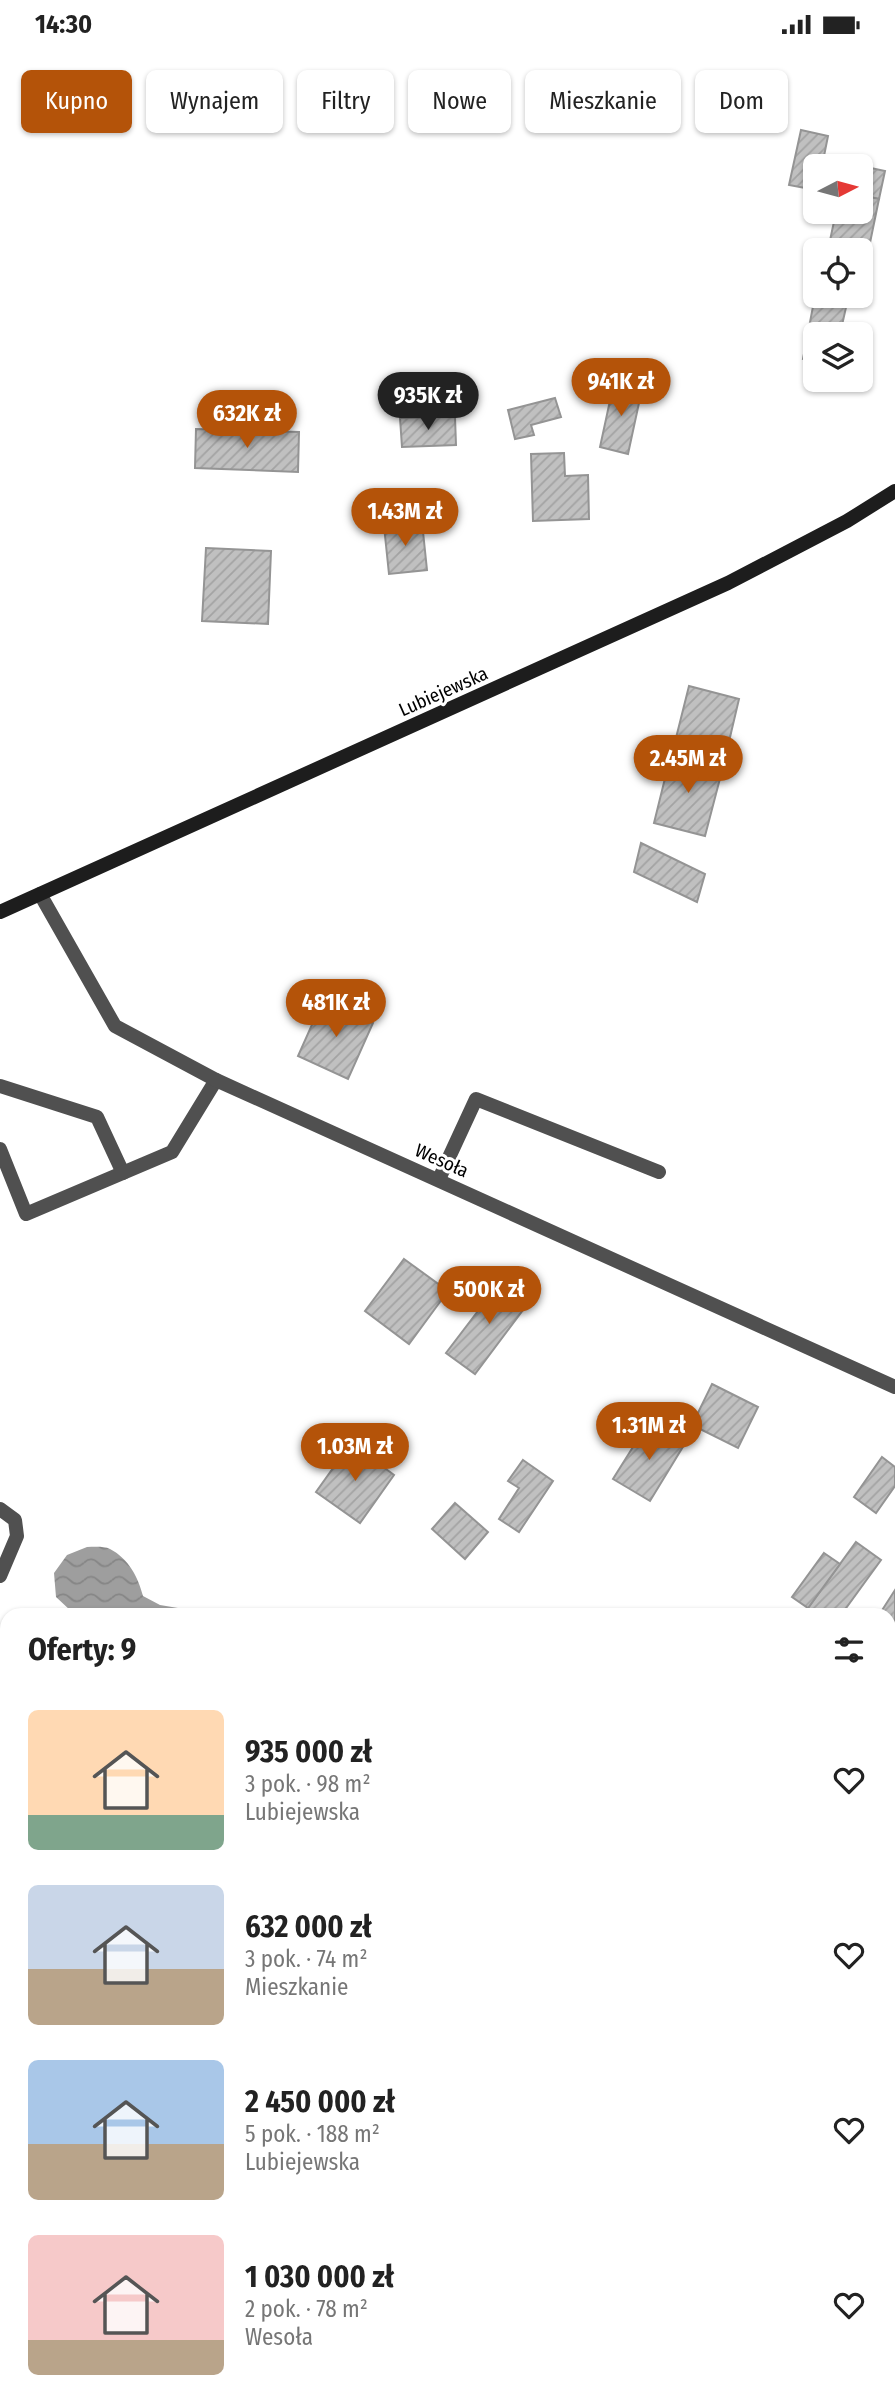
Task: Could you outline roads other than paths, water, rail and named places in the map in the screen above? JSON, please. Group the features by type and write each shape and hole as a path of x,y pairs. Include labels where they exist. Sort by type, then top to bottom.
{"main road":[{"name":"Lubiejewska","path":"0,912 729,583 895,491"}],"street":[{"name":"Wesoła","path":"40,894 115,1026 216,1080 895,1387"},
{"path":"0,1149 26,1214 172,1152 216,1080"},
{"path":"0,1086 97,1117 123,1173"},
{"path":"439,1179 476,1099 659,1172"},
{"path":"0,1509 15,1520 17,1536 0,1576"}],"water":[{"path":"87,1547 110,1549 132,1569 143,1596 160,1605 178,1608 68,1608 56,1597 54,1573 67,1555"}]}
